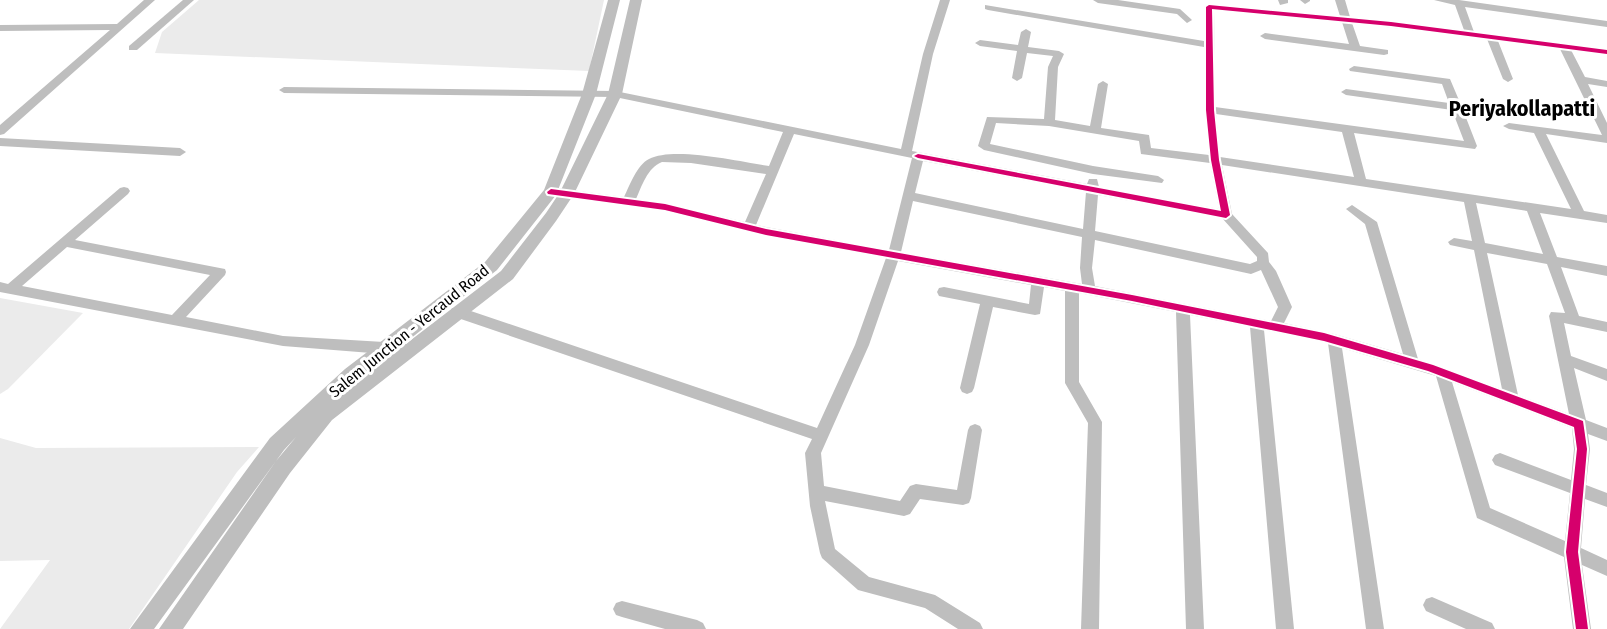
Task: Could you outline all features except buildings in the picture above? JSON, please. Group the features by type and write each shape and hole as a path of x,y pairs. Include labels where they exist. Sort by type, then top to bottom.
{"main road":[{"name":"Salem Junction - Yercaud Road","path":"141,629 277,444 351,374 491,266 559,193 590,94 605,27 614,0"},
{"path":"170,629 283,467 326,415 507,275 559,193 615,94 636,0"}],"street":[{"path":"0,131 150,0"},
{"path":"133,48 189,0"},
{"path":"945,0 928,54 908,196 894,255 862,345 813,453 817,492 828,553 864,584 929,601 974,629"},
{"path":"1098,0 1180,12 1187,20"},
{"path":"1340,0 1355,47"},
{"path":"1439,0 1607,24"},
{"path":"1459,3 1470,33"},
{"path":"1275,327 1284,307 1270,270 1263,263 1263,256 1226,215 1215,160 1210,110 1208,4 1470,33 1607,52"},
{"path":"988,7 1209,45"},
{"path":"0,28 119,27"},
{"path":"1017,78 1026,33"},
{"path":"1265,36 1384,52"},
{"path":"1491,36 1508,79"},
{"path":"980,43 1059,54 1053,67 1049,123"},
{"path":"1564,45 1607,134"},
{"path":"1210,110 1471,146 1459,108 1446,81 1354,69"},
{"path":"1581,80 1607,84"},
{"path":"1095,130 1102,84"},
{"path":"284,90 615,94 789,132 1226,215"},
{"path":"1346,92 1459,108"},
{"path":"1595,106 1607,108"},
{"path":"1158,180 1093,171 984,146 991,119 1049,123 1145,138 1145,151 1607,219"},
{"path":"1509,126 1607,139"},
{"path":"1347,129 1361,181"},
{"path":"1538,130 1579,214"},
{"path":"749,228 789,132"},
{"path":"0,142 180,152"},
{"path":"628,202 651,162 659,158 678,157 772,171"},
{"path":"1089,291 1086,267 1094,190 1093,171"},
{"path":"5,288 64,242 123,191"},
{"path":"559,193 665,207 749,228 1072,287 1334,339 1442,372 1607,435"},
{"path":"908,196 1251,269 1263,263"},
{"path":"1468,197 1511,398"},
{"path":"1532,207 1574,320"},
{"path":"1352,209 1371,222 1412,362"},
{"path":"64,242 220,272 175,320"},
{"path":"1454,242 1607,271"},
{"path":"944,292 1035,310 1038,281"},
{"path":"1072,287 1072,383 1095,422 1090,629"},
{"path":"5,288 283,341 384,348"},
{"path":"967,388 988,300"},
{"path":"1183,309 1195,629"},
{"path":"457,312 821,436"},
{"path":"1582,629 1572,552 1582,449 1579,424 1556,316 1607,327"},
{"path":"1256,323 1285,629"},
{"path":"1334,339 1375,629"},
{"path":"1565,359 1607,375"},
{"path":"1442,372 1483,513 1607,568"},
{"path":"817,492 904,509 916,491 963,498 975,430"},
{"path":"1500,460 1607,500"},
{"path":"1432,605 1486,629"},
{"path":"622,609 697,629"}],"shaded area":[{"path":"199,0 604,0 589,71 155,53 162,32"},
{"path":"0,298 83,313 8,389 0,394"},
{"path":"0,438 36,448 259,447 237,472 129,629 0,629 50,560 0,561"}],"cycle path":[{"path":"918,156 1226,215 1215,160 1210,110 1209,7 1391,24 1607,52"},
{"path":"551,192 665,207 766,232 1132,298 1324,337 1430,368 1579,424 1582,449 1572,552 1582,629"}],"district":[{"name":"Periyakollapatti","path":"1522,108"}]}
